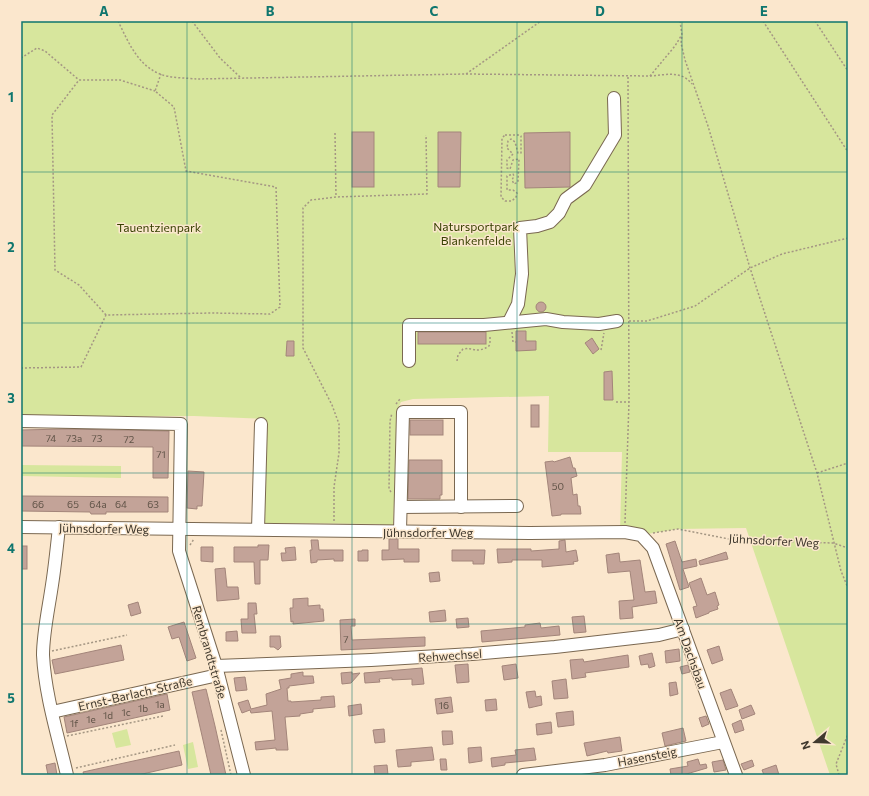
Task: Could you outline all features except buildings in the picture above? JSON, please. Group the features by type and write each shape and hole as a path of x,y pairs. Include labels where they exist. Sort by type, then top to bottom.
{"street":[{"path":"511,322 518,304 522,274 520,228 537,226 550,222 559,213 566,198 585,185 616,135 614,98"},
{"path":"409,361 409,325 487,325 546,319 563,322 599,324 623,321"},
{"path":"400,531 403,412 461,412 461,507"},
{"name":"Rembrandtstraße","path":"21,421 181,424 179,551 217,670 244,775"},
{"path":"258,529 261,424"},
{"path":"401,507 517,506"},
{"name":"Jühnsdorfer Weg","path":"21,527 530,533 625,532 642,535"},
{"path":"59,527 45,626 43,653 52,712 66,772"},
{"name":"Am Dachsbau","path":"642,535 653,548 736,775"},
{"name":"Rehwechsel","path":"217,670 472,654 555,647 652,636 683,629"},
{"name":"Ernst-Barlach-Straße","path":"52,712 217,670"},
{"name":"Hasensteig","path":"523,775 605,765 723,742"}],"path":[{"path":"118,21 130,46 144,64 161,74 197,79 466,74 628,76 679,74 689,80 694,86"},
{"path":"192,21 220,58 242,78"},
{"path":"466,74 541,21"},
{"path":"680,21 682,35 681,43 685,60 708,126 750,268 817,473 841,571 848,588"},
{"path":"763,21 848,152"},
{"path":"815,21 848,71"},
{"path":"650,76 675,46 682,35"},
{"path":"21,58 37,48 45,51 79,80 120,80 155,92 174,107 186,171 276,187 280,307 270,314 211,313 106,315 79,285 55,270 52,115 79,80"},
{"path":"155,92 161,74"},
{"path":"625,532 629,402 623,321 628,76"},
{"path":"335,133 336,197"},
{"path":"334,531 334,487 339,453 339,424 332,405 303,348 303,208 311,200 336,197 427,194 426,135"},
{"path":"505,135 520,135 521,153 518,153 515,142 511,139 508,140 507,148 512,154 507,160 507,168 510,170 512,168 513,160 518,159 518,182 514,184 512,180 514,176 513,174 507,176 506,190 513,190 517,193 516,197 512,201 505,201 501,197 502,138 505,135"},
{"path":"623,321 647,321 695,306 750,268 782,254 848,238"},
{"path":"21,368 81,367 106,315"},
{"path":"511,322 513,342 516,342"},
{"path":"599,324 605,330 601,350"},
{"path":"457,361 458,355 463,349 466,348 477,351 489,346 490,335 487,325"},
{"path":"389,489 390,421 394,408 400,399"},
{"path":"616,402 629,402"},
{"path":"817,473 848,462"},
{"name":"Jühnsdorfer Weg","path":"642,535 678,529 734,540 834,543 848,548"},
{"path":"43,653 127,635"},
{"path":"58,738 163,716"},
{"path":"839,775 836,764 848,734"},
{"path":"66,772 175,745"}],"green space":[{"path":"21,21 848,21 848,775 830,775 746,528 678,529 641,535 620,532 622,452 548,452 549,396 413,399 401,402 397,410 393,532 380,532 380,524 261,523 265,419 194,416 21,417"},
{"path":"21,465 121,466 121,478 21,476"},
{"path":"127,729 131,745 116,748 112,733"},
{"path":"193,742 198,767 188,769 183,745"}],"park label":[{"name":"Tauentzienpark","path":"159,227"},
{"name":"Natursportpark Blankenfelde","path":"476,233"}]}
